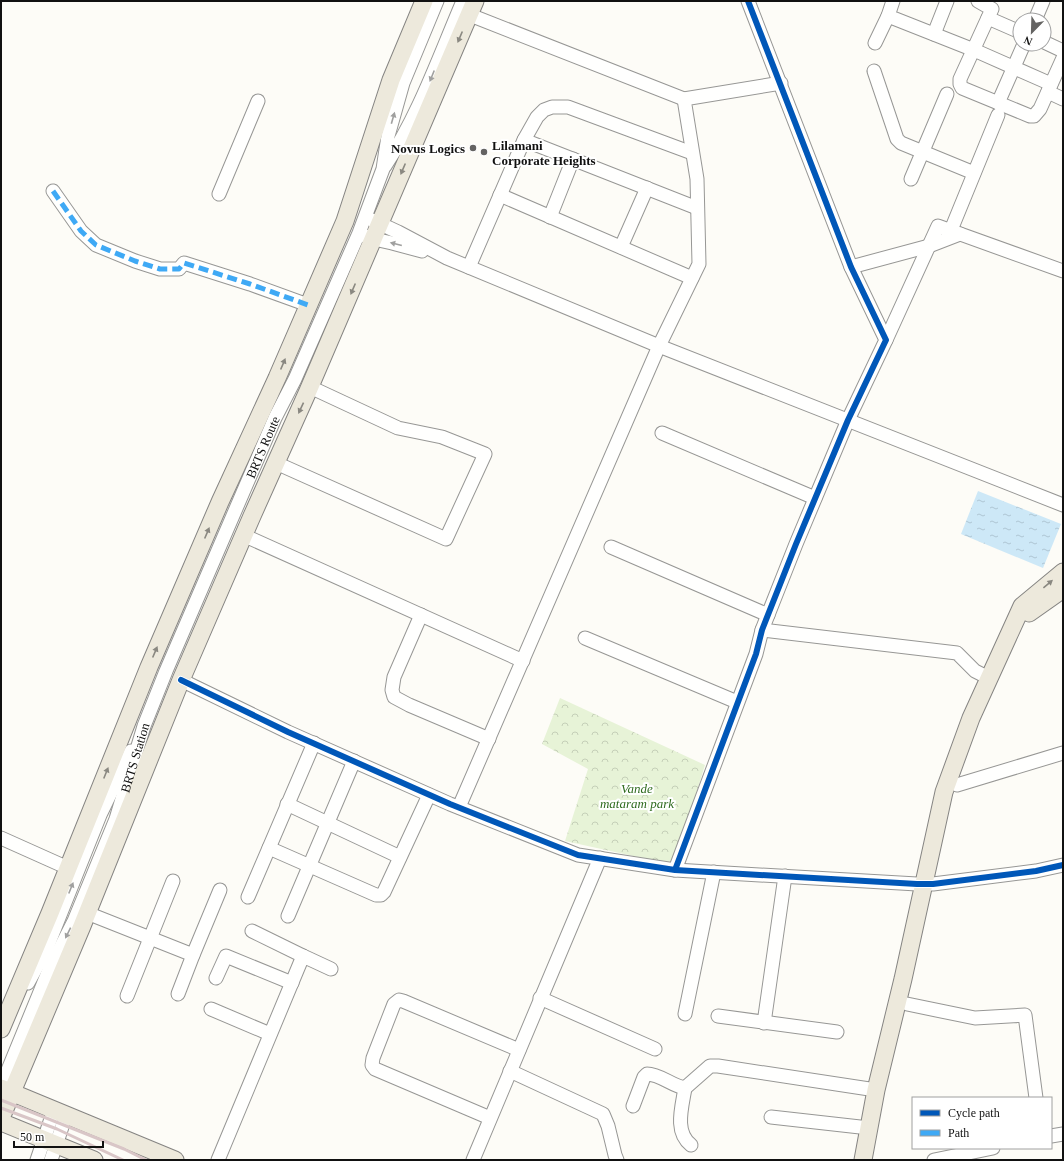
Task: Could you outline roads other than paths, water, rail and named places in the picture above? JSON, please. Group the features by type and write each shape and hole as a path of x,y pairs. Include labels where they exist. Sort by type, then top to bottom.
{"main road":[{"path":"1,1029 149,667 220,502 277,378 345,218 392,80 424,1"},
{"path":"1,1118 5,1089 87,913 181,680 243,535 310,387 372,220 469,6"},
{"path":"872,1160 886,1092 907,1004 944,792 971,718 1022,606 1063,572"},
{"path":"862,1160 876,1090 929,884 957,785 980,722 1029,612 1063,589"},
{"path":"5,1089 175,1160"},
{"path":"1,1122 50,1148 94,1160"}],"street":[{"path":"372,220 383,170 388,136 403,83 437,1"},
{"path":"748,1 851,267 886,340"},
{"path":"875,43 888,16 893,1"},
{"path":"934,34 947,1"},
{"path":"978,1 992,8 960,79 962,88 998,109 1034,116 1040,109 1063,58"},
{"path":"1038,12 1043,1"},
{"path":"383,170 399,144 469,6 684,99 781,83"},
{"path":"888,16 974,50 1014,68 1050,88 1063,99"},
{"path":"988,18 1012,28"},
{"path":"1052,46 1063,51"},
{"path":"851,267 929,246 955,232 974,173 1021,52"},
{"path":"874,71 897,139 901,143 974,173"},
{"path":"911,179 947,94"},
{"path":"459,807 659,346 699,264 697,179 684,99"},
{"path":"219,194 258,101"},
{"path":"469,267 524,140 537,117 544,110 552,107 568,107 692,153"},
{"path":"524,140 697,208"},
{"path":"550,217 573,159"},
{"path":"621,247 647,188"},
{"path":"53,191 81,231 96,245 135,261 160,269 179,269 184,263 250,284 308,305"},
{"path":"500,195 692,278"},
{"path":"345,218 372,220 447,258 659,346 1063,505"},
{"path":"345,218 366,236 447,258"},
{"path":"955,232 1063,271"},
{"name":"BRTS Route","path":"144,726 275,418 366,236"},
{"path":"674,870 756,654 762,630 815,498 848,420 929,246"},
{"path":"276,463 446,539 485,454 442,437 398,428 310,387"},
{"path":"662,433 815,498"},
{"path":"243,535 523,661"},
{"path":"611,547 768,615"},
{"path":"420,615 394,677 392,690 394,697 409,705 489,739"},
{"path":"762,630 957,653 975,671 989,678"},
{"path":"586,638 737,702"},
{"path":"181,680 314,743 429,794 578,854 674,870 929,884 1036,871 1063,865"},
{"name":"BRTS Station","path":"46,950 100,815 144,726"},
{"name":"BRTS Station","path":"5,1089 49,970 74,921 116,819 144,726"},
{"path":"248,897 314,743"},
{"path":"957,785 1063,753"},
{"path":"288,916 354,761"},
{"path":"269,848 376,895 381,895 384,892 429,794"},
{"path":"288,804 400,857"},
{"path":"1,838 68,868"},
{"path":"473,1160 600,858"},
{"path":"685,1014 714,872"},
{"path":"764,1023 785,876"},
{"path":"127,996 173,881"},
{"path":"178,994 220,890"},
{"path":"87,913 193,955"},
{"path":"252,932 331,969"},
{"path":"1,1032 46,950"},
{"path":"1,1066 41,968 46,950"},
{"path":"216,978 226,956 292,984"},
{"path":"218,1160 303,956"},
{"path":"540,998 655,1049"},
{"path":"490,1118 375,1069 372,1065 373,1058 394,1004 399,1000 403,1001 519,1050"},
{"path":"907,1004 975,1018 1025,1015 1036,1097"},
{"path":"211,1010 270,1034"},
{"path":"718,1016 837,1032"},
{"path":"691,1145 684,1140 680,1125 685,1088 710,1066 876,1090"},
{"path":"510,1071 603,1114 608,1126 615,1155 618,1160"},
{"path":"633,1106 644,1077 647,1074 652,1074 678,1087 685,1088"},
{"path":"37,1160 50,1148 60,1112"},
{"path":"771,1117 869,1128"},
{"path":"1052,1136 1063,1134"},
{"path":"934,1160 988,1149"}],"water":[{"path":"978,491 1061,524 1043,568 961,534"}],"railway":[{"path":"1,1100 124,1149 146,1160"},
{"path":"1,1108 57,1129 123,1160"}],"place":[{"name":"Novus Logics","path":"473,148"},
{"name":"Lilamani Corporate Heights","path":"484,152"}],"park label":[{"name":"Vande mataram park","path":"637,796"}]}
